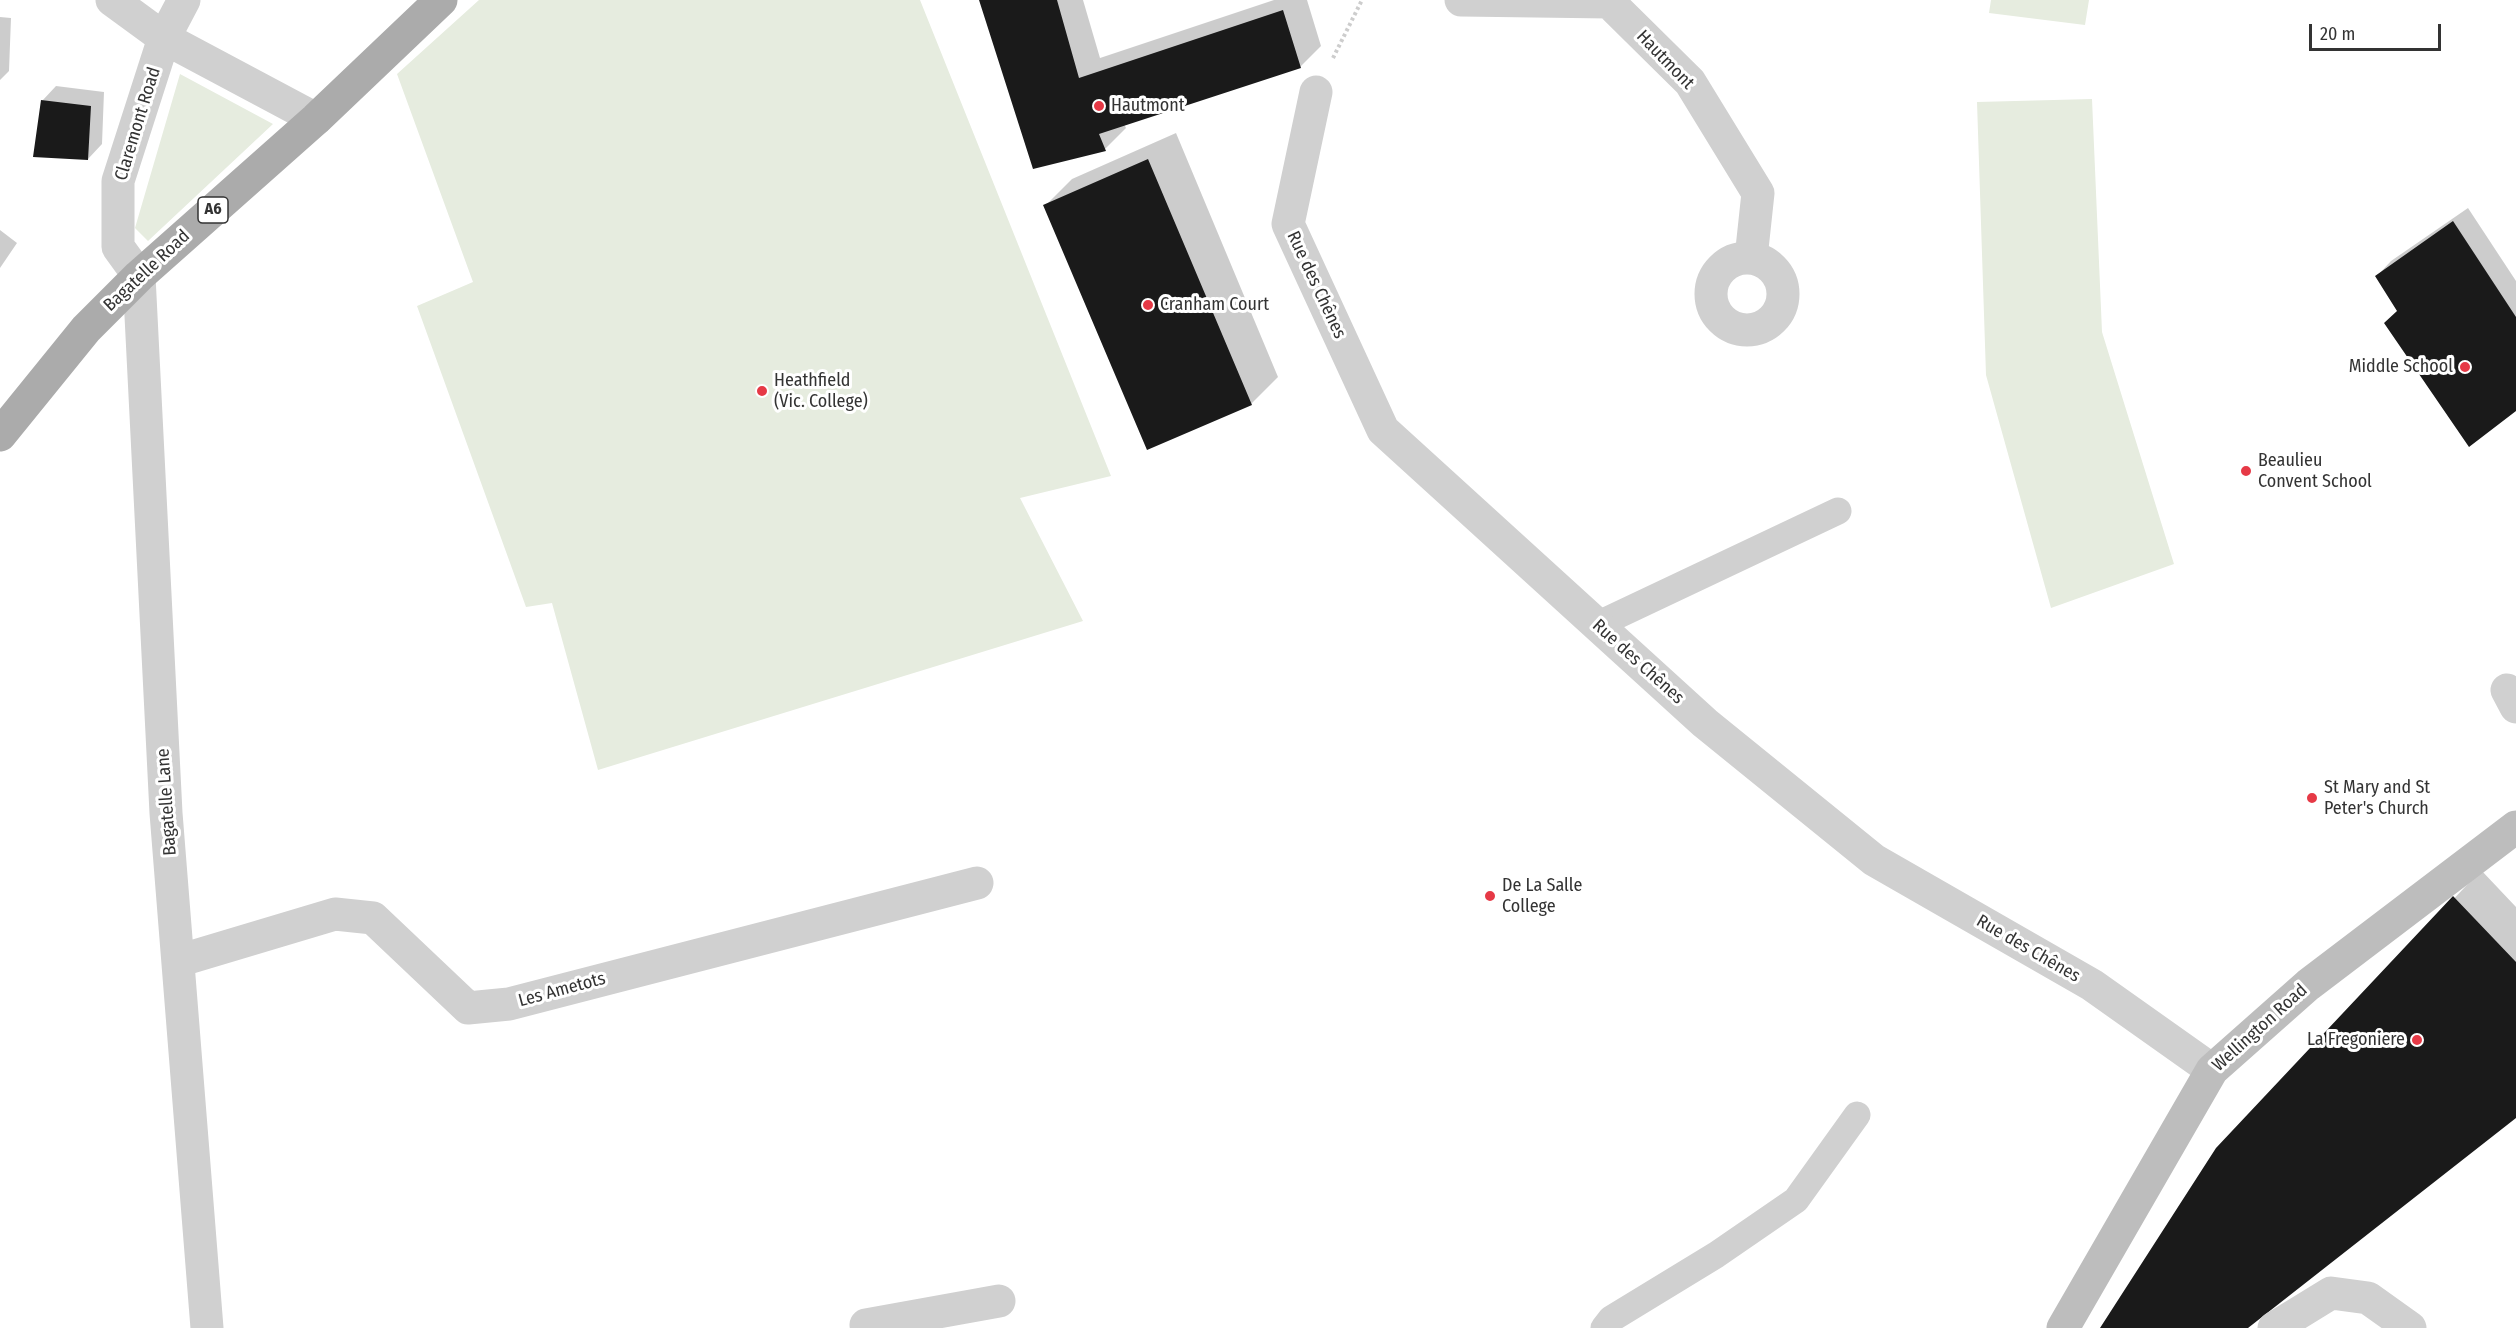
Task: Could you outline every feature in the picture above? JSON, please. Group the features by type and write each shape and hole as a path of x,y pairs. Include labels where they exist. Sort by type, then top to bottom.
{"main road":[{"name":"Bagatelle Road","path":"0,435 87,328 139,276 316,119 441,0"},
{"name":"Wellington Road","path":"2063,1328 2212,1070 2308,985 2516,827"}],"street":[{"path":"112,0 164,38 316,119"},
{"name":"Claremont Road","path":"139,276 118,247 118,181 164,38 184,0"},
{"name":"Hautmont","path":"1461,0 1609,2 1690,82 1758,194 1751,258"},
{"name":"Rue des Chênes","path":"1316,92 1288,224 1383,430 1705,723 1875,860 2092,985 2212,1070"},
{"name":"Bagatelle Lane","path":"139,276 166,813 207,1328"},
{"name":"Les Ametots","path":"178,961 335,914 373,918 468,1008 509,1004 977,883"},
{"path":"2274,1328 2331,1293 2368,1298 2410,1328"},
{"path":"867,1328 866,1325 999,1301"}],"lane":[{"path":"1597,625 1838,512"},
{"path":"1604,1328 1611,1320 1716,1255 1796,1200 1857,1115"}],"path":[{"path":"1316,92 1362,0"}],"shaded area":[{"name":"Heathfield (Vic. College)","path":"479,0 920,0 1111,476 1020,498 1083,621 598,770 552,603 526,607 417,306 473,282 397,74"},
{"path":"1991,0 2089,0 2085,25 1989,13"},
{"path":"180,74 273,124 148,241 135,228"},
{"path":"2092,99 2102,332 2174,564 2051,608 1986,375 1977,102"}],"building":[{"name":"Hautmont","path":"979,0 1057,0 1079,78 1283,10 1301,68 1099,134 1106,151 1033,169"},
{"path":"41,100 91,106 88,160 33,157"},
{"name":"Cranham Court","path":"1148,159 1252,405 1147,450 1043,205"},
{"name":"Middle School","path":"2453,221 2516,317 2516,411 2469,447 2384,323 2397,311 2375,276"},
{"name":"La Fregoniere","path":"2453,896 2516,962 2516,1118 2248,1328 2100,1328 2216,1148"}],"place":[{"name":"Hautmont","path":"1099,106"},
{"name":"Cranham Court","path":"1148,305"},
{"name":"Middle School","path":"2465,367"},
{"name":"Heathfield (Vic. College)","path":"762,391"},
{"name":"Beaulieu Convent School","path":"2246,471"},
{"name":"St Mary and St Peter's Church","path":"2312,798"},
{"name":"De La Salle College","path":"1490,896"},
{"name":"La Fregoniere","path":"2417,1040"}]}
